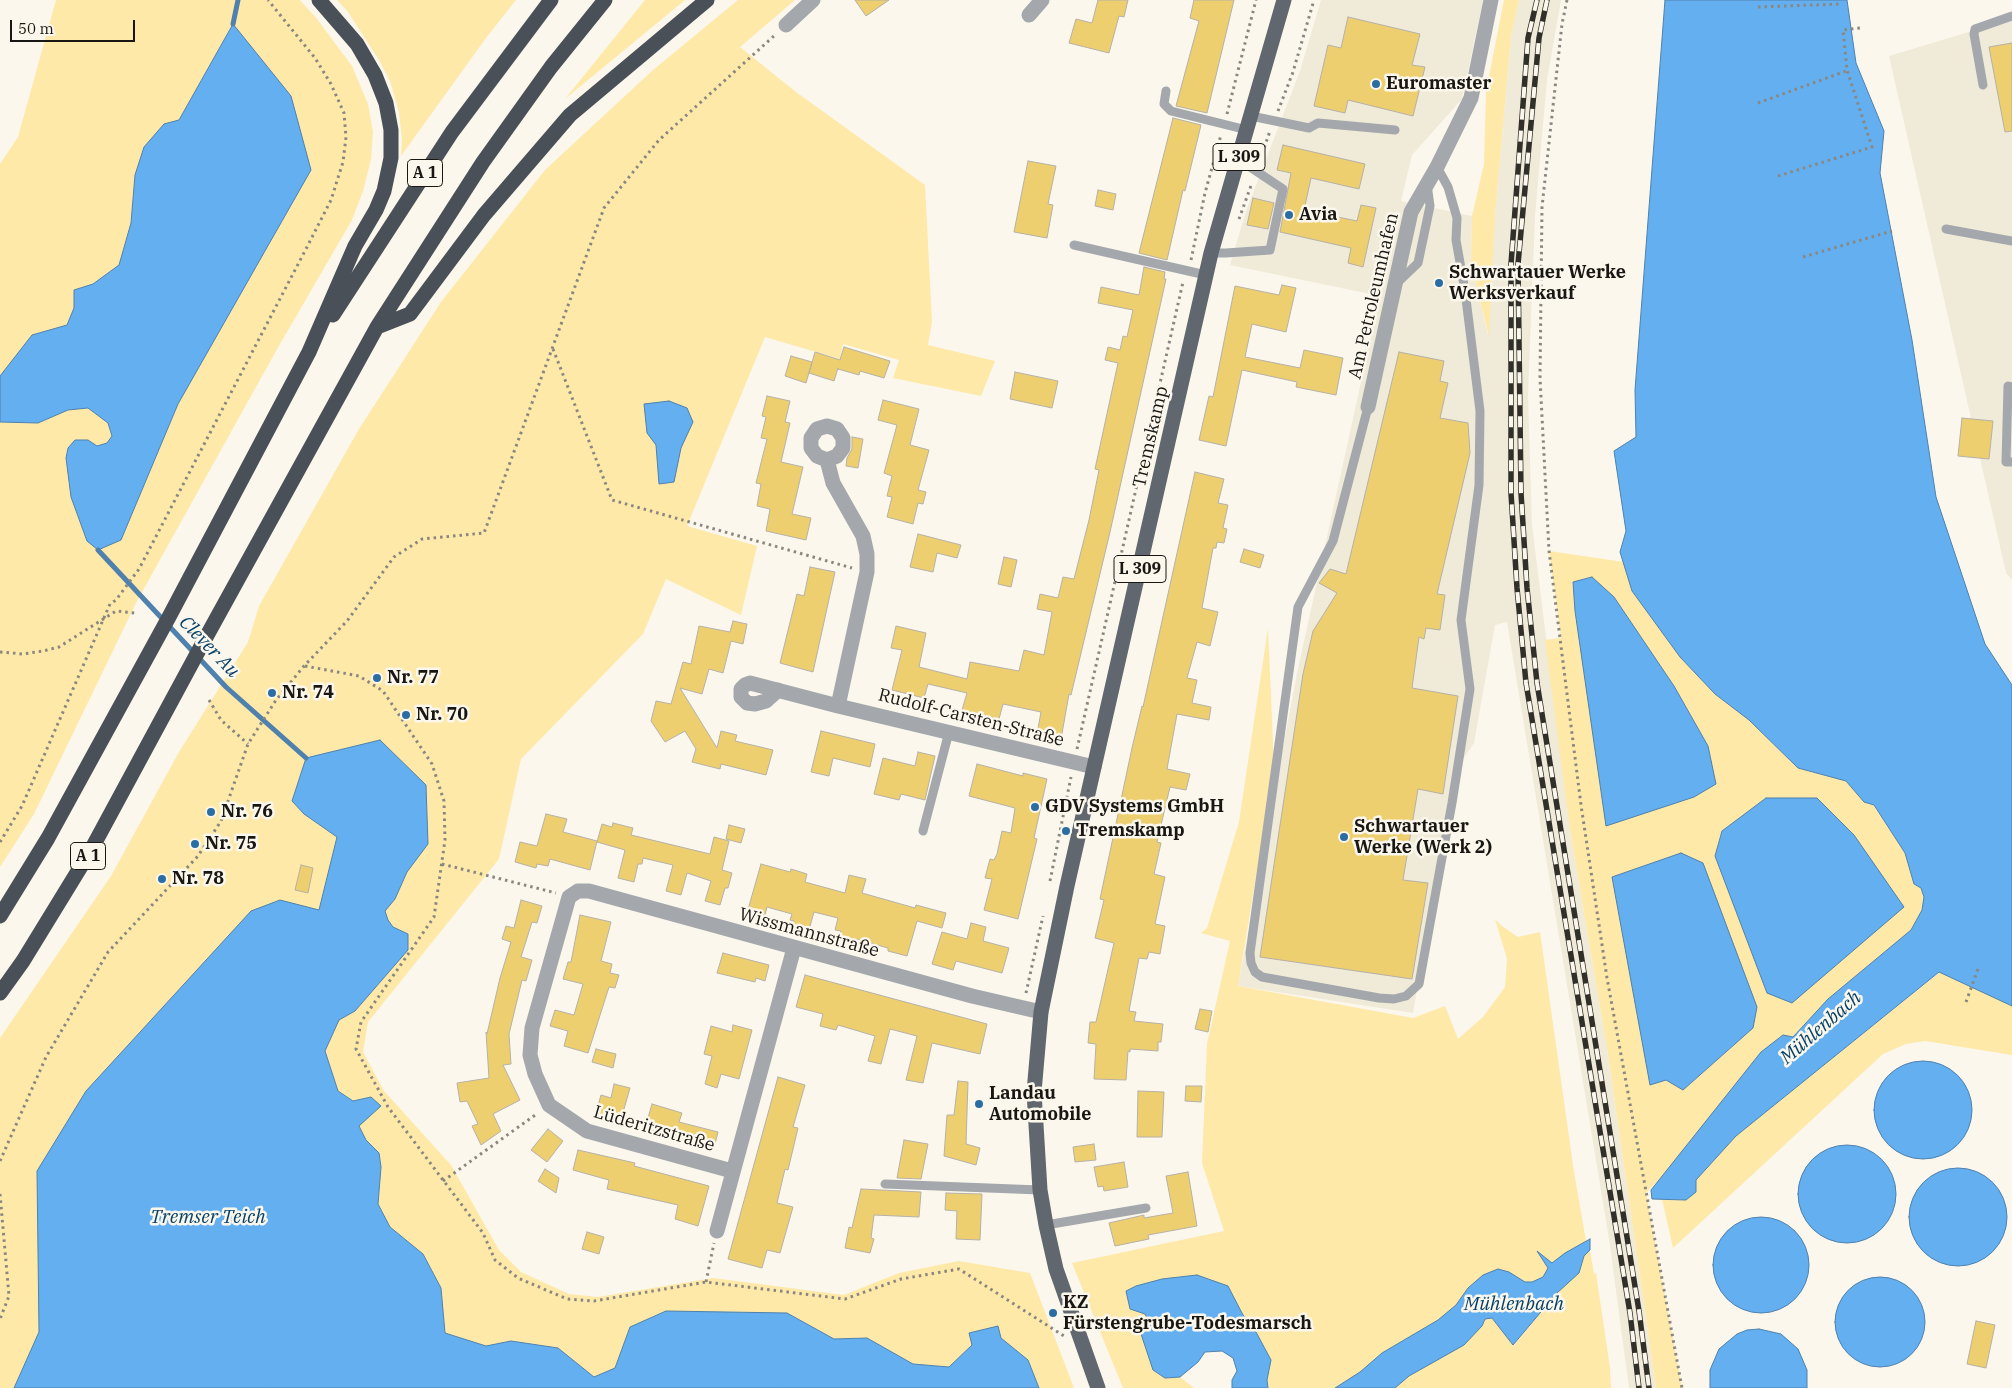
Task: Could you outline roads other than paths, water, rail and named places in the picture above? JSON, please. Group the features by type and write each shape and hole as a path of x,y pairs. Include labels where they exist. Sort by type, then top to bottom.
{"highway":[{"path":"309,352 355,246 376,210 384,191 391,158 391,130 386,103 375,75 357,44 319,0"},
{"name":"A 1","path":"0,916 48,838 309,352 452,132 551,0"},
{"name":"A 1","path":"0,993 23,961 92,850 195,657 377,327 483,162 551,67 605,0"},
{"path":"377,327 410,314 484,215 570,115 707,0"}],"main road":[{"name":"Tremskamp","path":"1041,1012 1067,886 1211,253 1284,0"},
{"name":"L 309","path":"1041,1012 1034,1092 1040,1190 1056,1270 1098,1388"}],"street":[{"path":"786,25 813,0"},
{"path":"1029,15 1042,0"},
{"name":"Am Petroleumhafen","path":"1368,409 1411,212 1437,167 1471,98 1491,0"},
{"path":"827,460 833,483 863,536 867,554 867,572 838,706"},
{"name":"Rudolf-Carsten-Straße","path":"778,690 1094,767"},
{"name":"Wissmannstraße","path":"549,1105 535,1074 530,1055 532,1028 569,897 578,892 589,891 794,948 1022,1009 1041,1012"},
{"path":"717,1231 794,948"},
{"name":"Lüderitzstraße","path":"549,1105 586,1131 732,1171"}],"lane":[{"path":"1982,85 1974,34 1976,29 2012,16"},
{"path":"1166,91 1164,104 1171,111 1224,124 1274,121 1308,128 1318,123 1395,130"},
{"path":"1211,253 1226,254 1270,250 1283,189 1238,160"},
{"path":"1368,409 1333,541 1298,607 1250,954 1251,963 1256,972 1262,977 1394,999 1406,996 1418,984 1452,803 1470,689 1461,620 1479,485 1480,411 1456,240 1458,218 1448,187 1437,167"},
{"path":"1946,229 2012,241"},
{"path":"1074,245 1206,275"},
{"path":"2012,387 2008,386 2006,462 2012,462"},
{"path":"923,831 949,732"},
{"path":"885,1184 1040,1190"},
{"path":"1046,1226 1146,1208"}],"water":[{"path":"1665,0 1847,0 1856,63 1884,131 1880,173 1912,340 1936,497 1985,644 2012,685 2012,1006 1939,972 1736,1136 1696,1180 1696,1192 1686,1200 1652,1199 1651,1190 1761,1052 1783,1035 1793,1037 1828,999 1911,930 1922,910 1924,897 1921,888 1914,884 1905,853 1874,805 1864,802 1846,781 1798,768 1749,720 1715,694 1680,657 1632,591 1620,552 1626,531 1614,451 1636,437 1635,390"},
{"path":"233,24 291,96 311,170 178,404 121,540 98,550 87,541 71,497 66,458 68,448 75,440 88,440 97,446 107,443 112,436 108,423 88,408 68,410 38,423 0,422 0,376 32,335 67,325 74,308 74,290 93,284 119,265 131,223 135,175 144,147 164,124 179,120"},
{"path":"669,401 687,408 693,422 681,448 674,482 659,484 656,445 647,433 644,404"},
{"path":"1592,577 1614,597 1674,686 1708,746 1716,784 1694,797 1606,826 1575,611 1573,582"},
{"name":"Tremser Teich","path":"380,740 426,785 428,844 407,872 395,899 385,911 393,927 408,934 408,950 355,1011 339,1020 325,1051 338,1091 353,1101 371,1097 381,1106 359,1126 366,1140 379,1153 381,1167 378,1204 390,1227 423,1254 441,1288 445,1333 486,1346 511,1341 558,1348 594,1377 615,1368 630,1327 666,1311 787,1313 834,1339 867,1338 913,1364 949,1367 972,1345 969,1333 998,1326 1001,1338 1028,1360 1039,1388 14,1388 39,1332 37,1171 86,1091 251,911 280,900 319,910 337,837 304,814 292,801 306,758"},
{"path":"1766,798 1817,798 1854,835 1904,907 1792,1003 1767,993 1715,856 1722,831"},
{"path":"1681,853 1703,863 1757,1007 1753,1028 1683,1090 1666,1080 1650,1085 1612,877"},
{"path":"1923,1061 1942,1065 1957,1076 1968,1091 1972,1110 1968,1129 1957,1144 1942,1155 1923,1159 1904,1155 1889,1144 1878,1129 1874,1110 1878,1091 1889,1076 1904,1065"},
{"path":"1847,1145 1866,1149 1881,1160 1892,1175 1896,1194 1892,1213 1881,1228 1866,1239 1847,1243 1828,1239 1813,1228 1802,1213 1798,1194 1802,1175 1813,1160 1828,1149"},
{"path":"1958,1168 1977,1172 1992,1183 2003,1198 2007,1217 2003,1236 1992,1251 1977,1262 1958,1266 1939,1262 1924,1251 1913,1236 1909,1217 1913,1198 1924,1183 1939,1172"},
{"path":"1752,1217 1770,1217 1788,1225 1801,1238 1809,1256 1806,1284 1788,1305 1770,1313 1752,1313 1734,1305 1721,1292 1713,1274 1713,1256 1721,1238 1734,1225"},
{"name":"Mühlenbach","path":"1590,1239 1590,1250 1584,1256 1579,1273 1557,1293 1513,1345 1492,1318 1485,1319 1482,1326 1464,1345 1409,1376 1395,1388 1335,1388 1360,1372 1382,1353 1438,1320 1456,1305 1468,1288 1483,1275 1498,1269 1509,1272 1525,1282 1532,1282 1543,1277 1548,1268 1537,1251 1552,1263 1565,1253"},
{"path":"1197,1275 1228,1286 1243,1315 1256,1332 1271,1360 1267,1380 1268,1388 1232,1388 1232,1380 1237,1371 1233,1358 1222,1351 1205,1352 1198,1362 1180,1377 1165,1378 1153,1370 1140,1331 1150,1324 1145,1314 1130,1309 1126,1291 1136,1286 1162,1279"},
{"path":"1880,1277 1897,1281 1912,1290 1921,1305 1925,1322 1921,1339 1912,1354 1897,1363 1880,1367 1863,1363 1848,1354 1839,1339 1835,1322 1839,1305 1848,1290 1863,1281"},
{"path":"1759,1329 1781,1334 1798,1349 1807,1370 1807,1388 1710,1388 1710,1370 1719,1349 1737,1334 1747,1330"}],"waterway":[{"name":"Clever Au","path":"233,24 238,0"},
{"name":"Clever Au","path":"98,550 226,687 306,758"}],"railway":[{"path":"1537,0 1528,38 1511,264 1511,493 1517,588 1526,683 1630,1313 1639,1388"},
{"path":"1547,0 1539,38 1518,264 1521,493 1527,588 1537,683 1639,1311 1649,1388"}],"place":[{"name":"Euromaster","path":"1376,84"},
{"name":"Avia","path":"1289,215"},
{"name":"Schwartauer Werke Werksverkauf","path":"1439,283"},
{"name":"Nr. 77","path":"377,678"},
{"name":"Nr. 74","path":"272,693"},
{"name":"Nr. 70","path":"406,715"},
{"name":"GDV Systems GmbH","path":"1035,807"},
{"name":"Nr. 76","path":"211,812"},
{"name":"Tremskamp","path":"1066,831"},
{"name":"Schwartauer Werke (Werk 2)","path":"1344,837"},
{"name":"Nr. 75","path":"195,844"},
{"name":"Nr. 78","path":"162,879"},
{"name":"Landau Automobile","path":"979,1104"},
{"name":"KZ Fürstengrube-Todesmarsch","path":"1053,1313"}]}
